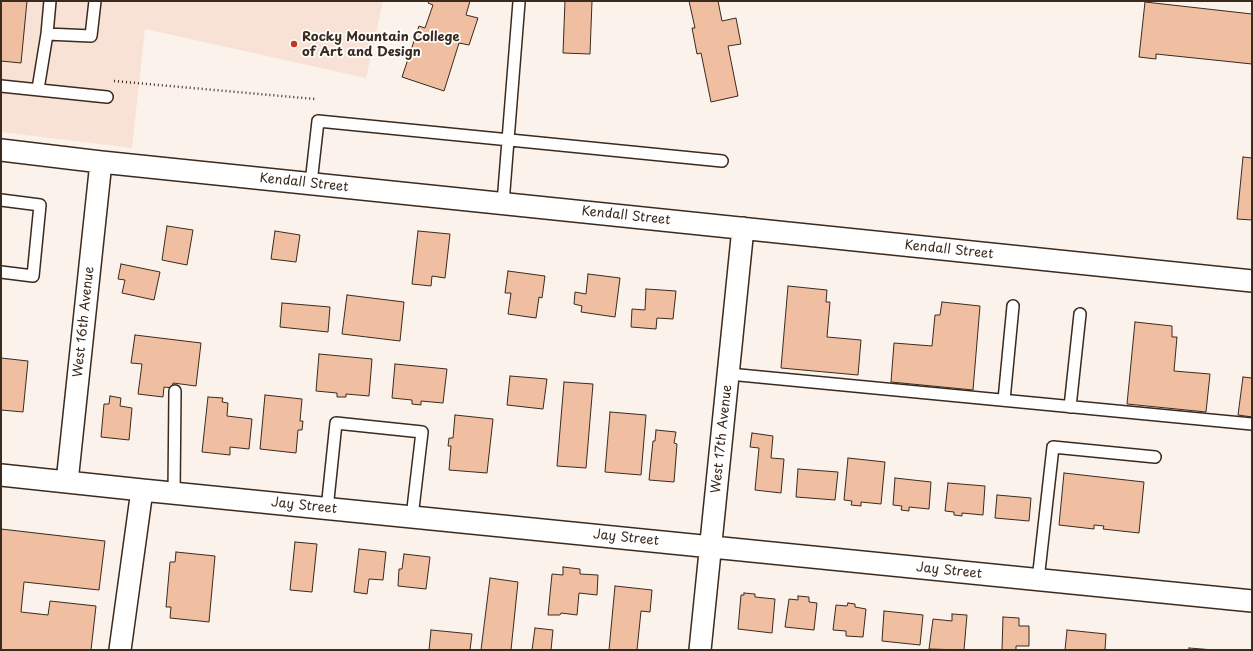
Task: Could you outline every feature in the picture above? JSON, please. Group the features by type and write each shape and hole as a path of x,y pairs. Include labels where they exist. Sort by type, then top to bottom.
{"street":[{"name":"Kendall Street","path":"1,150 101,162 1252,281"},
{"name":"West 16th Avenue","path":"67,482 101,162"},
{"name":"West 17th Avenue","path":"700,650 744,228"},
{"name":"Jay Street","path":"1,475 174,494 1252,601"},
{"path":"120,650 142,490"}],"lane":[{"path":"38,89 47,34 50,1"},
{"path":"47,34 91,36 95,1"},
{"path":"503,203 519,2"},
{"path":"1,86 107,97"},
{"path":"311,183 318,121 722,160"},
{"path":"1,200 40,205 33,276 1,272"},
{"path":"1004,400 1013,306"},
{"path":"1070,407 1080,314"},
{"path":"728,374 1252,424"},
{"path":"174,494 175,391"},
{"path":"327,509 336,424 422,432 412,517"},
{"path":"1038,580 1053,447 1155,457"}],"path":[{"path":"109,80 315,99"}],"shaded area":[{"path":"1,1 383,1 366,78 145,29 132,148 1,132"}],"building":[{"path":"1,1 27,1 21,63 1,61"},
{"path":"429,1 470,1 466,15 478,18 469,45 459,43 444,91 402,77 419,26 425,28 433,5 428,3"},
{"path":"565,1 592,1 590,54 563,53"},
{"path":"689,1 718,1 722,21 736,18 741,44 728,46 738,96 711,102 701,53 697,54 692,28 695,28"},
{"path":"1145,2 1252,14 1252,64 1156,54 1156,59 1139,57"},
{"path":"1243,157 1252,158 1252,220 1237,219"},
{"path":"167,226 193,230 187,265 162,260"},
{"path":"275,231 300,235 296,262 271,259"},
{"path":"418,231 450,234 445,278 432,276 431,286 412,284"},
{"path":"121,264 160,272 154,300 122,293 125,280 118,279"},
{"path":"508,271 545,276 542,298 539,297 536,318 508,314 511,293 505,293"},
{"path":"588,274 620,278 615,317 581,312 582,306 574,304 575,292 586,294"},
{"path":"788,286 827,290 826,302 830,302 827,337 861,340 858,375 781,368"},
{"path":"646,289 676,291 673,319 657,318 656,329 631,327 632,309 645,310"},
{"path":"347,295 404,302 400,341 342,334"},
{"path":"942,302 980,306 973,390 891,382 894,343 932,346 935,315 940,315"},
{"path":"282,303 330,307 328,332 280,327"},
{"path":"1135,322 1172,326 1172,337 1177,337 1174,371 1210,374 1206,412 1127,404"},
{"path":"135,335 201,343 196,386 173,383 172,388 164,387 163,397 138,394 142,364 131,363"},
{"path":"319,354 372,359 369,396 346,394 346,397 337,397 337,393 316,391"},
{"path":"1,358 28,361 23,412 1,410"},
{"path":"395,364 447,369 443,403 421,401 421,405 412,404 412,400 392,398"},
{"path":"510,376 547,379 543,409 507,405"},
{"path":"1243,377 1252,378 1252,417 1238,415"},
{"path":"564,382 593,384 586,468 557,466"},
{"path":"265,395 302,399 300,421 303,421 302,430 298,430 296,453 260,449"},
{"path":"110,396 121,398 120,406 132,408 129,440 101,437 104,404 109,404"},
{"path":"208,397 223,398 222,402 228,403 227,416 252,419 249,449 230,447 230,455 202,452"},
{"path":"610,412 646,415 641,475 605,472"},
{"path":"455,415 493,419 487,473 449,470 451,446 448,446 449,438 453,438"},
{"path":"656,430 676,432 674,443 677,444 674,482 649,480 653,441 655,441"},
{"path":"752,433 773,436 771,458 784,459 781,493 755,490 759,448 750,447"},
{"path":"848,458 885,462 881,504 861,502 861,506 851,505 852,501 844,500"},
{"path":"798,469 838,472 835,500 796,497"},
{"path":"1064,473 1144,482 1139,533 1103,529 1104,526 1094,525 1094,529 1059,525"},
{"path":"895,478 931,482 929,509 909,507 909,511 901,510 902,506 893,505"},
{"path":"948,483 985,486 983,515 962,513 962,516 954,515 954,512 945,511"},
{"path":"997,495 1031,498 1029,521 995,518"},
{"path":"1,529 105,541 99,590 24,582 21,612 48,615 50,601 96,606 91,650 1,650"},
{"path":"295,542 317,544 312,592 290,590"},
{"path":"359,549 386,552 383,580 369,579 367,594 354,592"},
{"path":"176,552 215,556 209,622 170,618 171,607 166,607 170,562 175,562"},
{"path":"404,554 430,557 426,589 398,586 399,569 402,569"},
{"path":"563,567 580,569 580,574 598,575 597,595 579,593 577,615 561,613 560,615 548,615 552,574 563,575"},
{"path":"490,578 518,582 511,650 481,650"},
{"path":"615,586 652,590 650,612 641,611 637,650 609,650"},
{"path":"744,593 755,594 755,597 775,599 772,633 738,629 741,595 744,595"},
{"path":"798,596 809,597 809,602 817,603 814,630 785,627 789,599 798,600"},
{"path":"848,603 855,604 855,607 866,609 863,637 846,636 846,631 833,630 836,605 847,606"},
{"path":"884,611 923,615 920,645 882,641"},
{"path":"952,614 967,615 964,650 929,649 933,619 952,621"},
{"path":"1003,617 1019,618 1019,626 1029,626 1029,646 1016,646 1016,650 1002,650"},
{"path":"535,628 553,630 551,650 532,650"},
{"path":"431,630 472,634 470,650 429,650"},
{"path":"1067,630 1106,634 1105,650 1065,650"},
{"path":"1189,648 1214,650 1189,650"}],"place":[{"name":"Rocky Mountain College of Art and Design","path":"294,44"}]}
